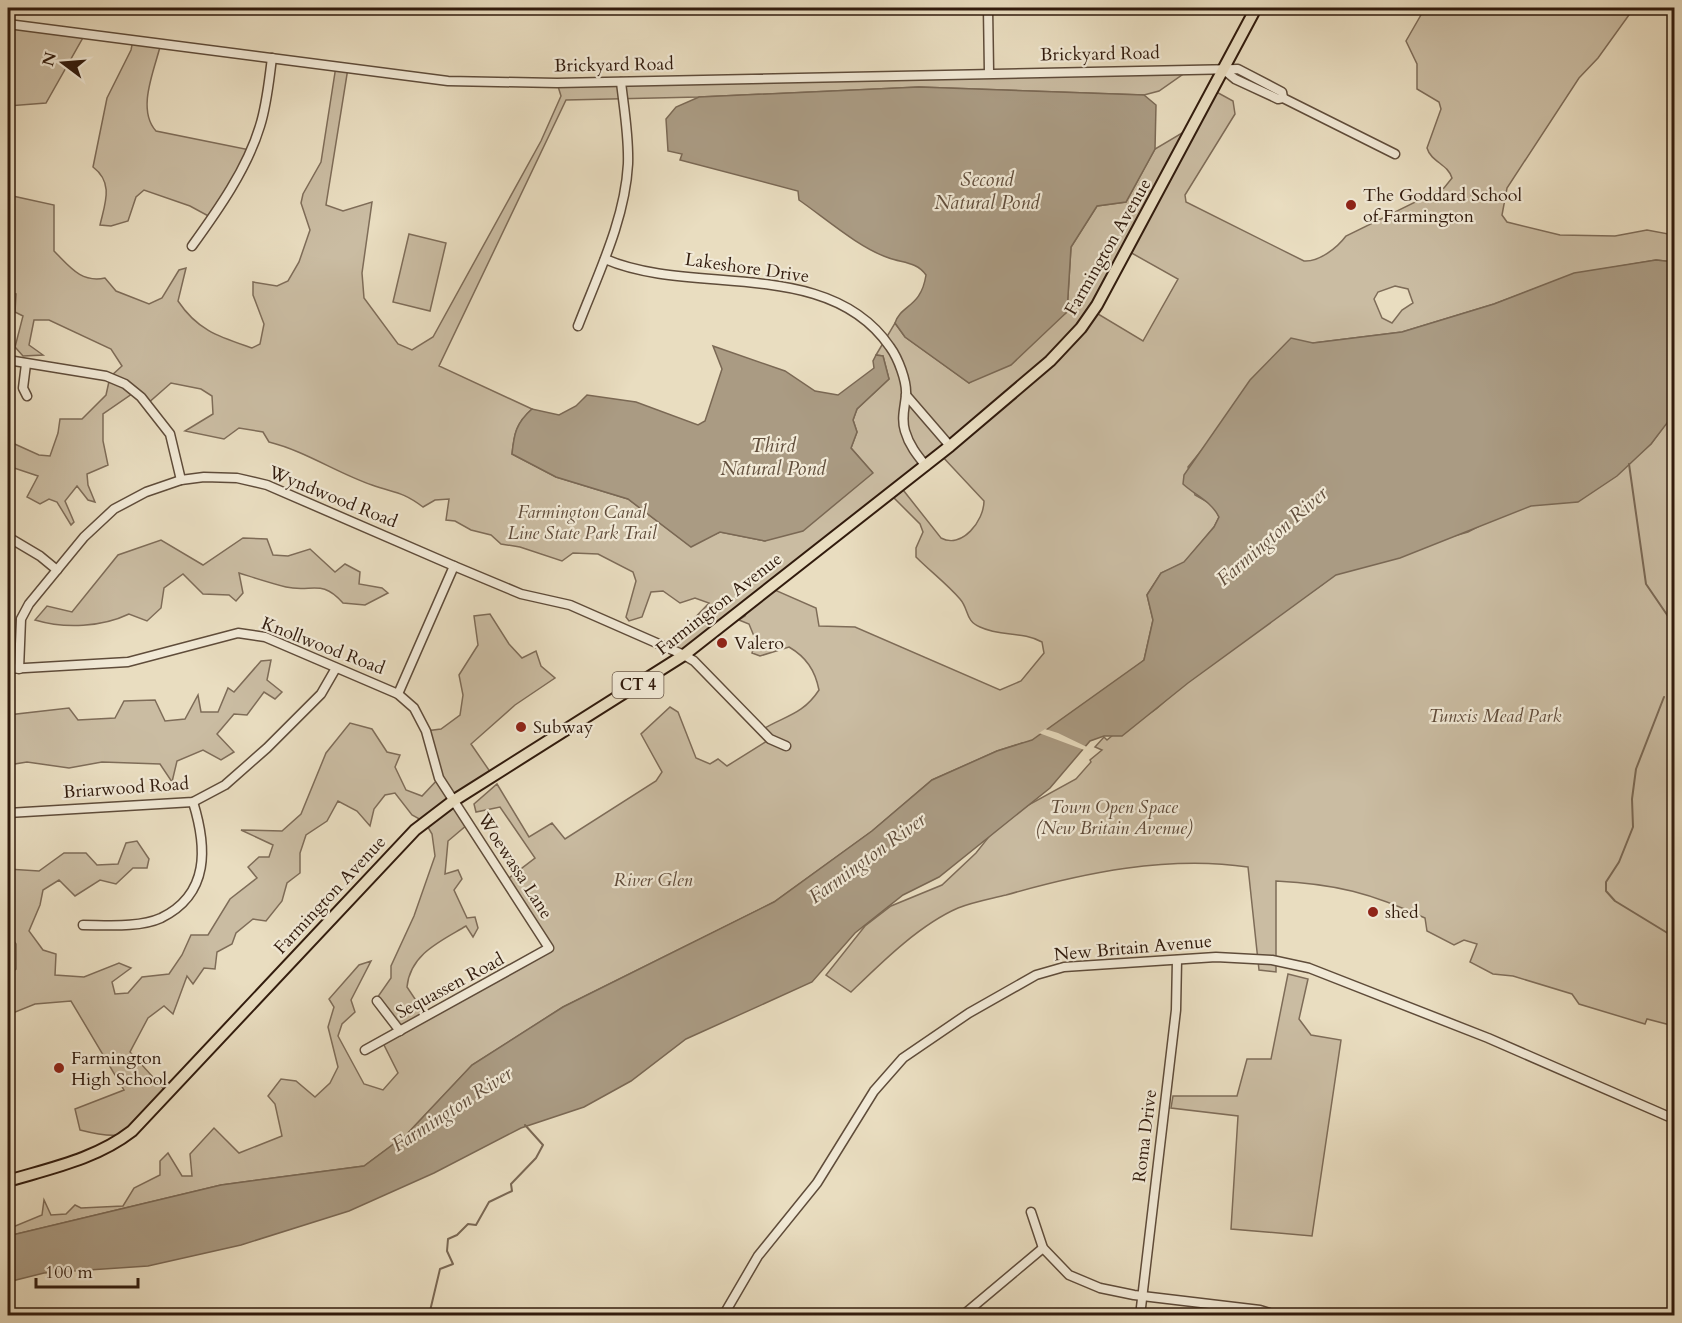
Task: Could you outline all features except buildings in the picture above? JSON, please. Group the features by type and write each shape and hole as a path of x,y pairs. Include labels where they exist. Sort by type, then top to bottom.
{"main road":[{"name":"Farmington Avenue","path":"8,1181 89,1156 114,1145 132,1131 399,845 453,801 684,655 950,446 1050,362 1081,327 1123,261 1256,8"}],"street":[{"path":"988,8 989,72"},
{"name":"Brickyard Road","path":"8,24 448,81 621,82 989,72 1224,70"},
{"path":"192,246 237,176 256,136 263,115 272,58"},
{"path":"1224,70 1235,79 1278,99 1283,98 1395,154"},
{"path":"578,326 613,236 628,165 628,132 621,82"},
{"name":"Lakeshore Drive","path":"605,259 638,270 796,290 831,300 863,319 890,348 902,374 906,394 903,406 904,430 912,448 926,465"},
{"path":"8,360 106,376 125,384 152,409 170,434 181,480"},
{"path":"26,364 23,388 27,396"},
{"name":"Lakeshore Drive","path":"906,394 950,446"},
{"name":"Wyndwood Road","path":"19,669 21,619 84,537 114,509 146,492 181,480 237,478 267,485 521,594 570,605 684,655 694,662 770,738 786,746"},
{"path":"8,537 40,556 57,570"},
{"path":"398,694 454,566"},
{"name":"Knollwood Road","path":"8,669 128,662 238,633 265,637 398,694 414,708 426,731 439,778 453,801"},
{"name":"Briarwood Road","path":"8,813 193,802 225,785 267,748 321,694 336,668"},
{"name":"Woewassa Lane","path":"453,801 549,948"},
{"path":"83,925 134,924 160,918 184,901 199,878 204,854 201,828 193,802"},
{"name":"Sequassen Road","path":"365,1050 549,948"},
{"name":"New Britain Avenue","path":"723,1316 759,1256 817,1182 874,1091 903,1058 969,1013 1036,975 1065,967 1252,958 1309,968 1488,1038 1674,1119"},
{"name":"Roma Drive","path":"1140,1316 1176,1010 1176,960"},
{"path":"377,1001 400,1032"},
{"path":"1031,1212 1043,1248 1069,1275 1100,1288 1143,1296 1206,1302 1279,1316"},
{"path":"962,1316 1043,1248"}],"green space":[{"path":"1425,8 1634,8 1598,58 1579,78 1507,188 1502,215 1507,222 1560,235 1615,236 1647,230 1674,235 1674,262 1656,260 1574,274 1494,304 1402,332 1313,343 1205,446 1188,467 1195,495 1213,505 1219,517 1214,527 1184,563 1161,573 1147,595 1153,620 1144,660 1051,740 1022,743 997,751 932,780 872,831 774,902 563,1007 472,1065 407,1134 364,1166 221,1185 8,1236 8,1229 42,1215 44,1200 51,1215 66,1214 75,1205 81,1208 123,1206 134,1188 160,1175 160,1161 168,1153 182,1176 192,1176 190,1154 214,1128 239,1153 282,1136 275,1104 268,1096 281,1079 296,1081 315,1097 330,1083 338,1067 328,1027 334,1007 329,999 359,965 371,961 351,1000 355,1012 342,1024 338,1036 364,1084 383,1090 398,1073 382,1041 399,1032 377,998 391,978 391,966 414,916 435,856 432,834 425,822 412,815 395,793 385,795 374,809 370,826 357,811 338,801 327,821 306,835 300,853 300,873 287,883 282,901 266,921 253,919 236,933 232,944 217,952 215,969 204,968 193,984 187,976 173,1014 164,1006 148,1018 130,1052 163,1088 164,1098 136,1127 120,1135 97,1134 80,1130 75,1109 124,1090 71,1001 35,1004 8,1015 8,975 16,969 16,944 8,933 8,869 39,871 64,853 86,853 97,865 118,864 126,843 137,841 149,859 147,868 133,868 116,884 100,880 75,896 59,880 43,890 40,905 29,931 43,950 56,954 55,975 84,977 119,963 131,968 112,982 115,994 128,993 142,977 169,974 182,955 191,935 208,935 230,899 257,878 248,867 259,857 269,857 273,845 241,830 282,831 301,814 326,753 350,723 372,729 387,752 400,755 395,767 406,790 422,796 439,778 426,731 441,729 460,715 463,695 459,675 478,645 474,616 490,614 509,644 522,658 536,651 541,666 555,678 515,705 471,744 493,776 453,801 468,824 448,841 445,874 458,870 462,879 454,890 467,918 475,917 478,928 473,937 466,926 447,937 420,957 414,966 407,987 427,1017 548,949 505,881 535,858 500,807 476,812 474,804 497,784 529,837 552,823 565,839 656,781 662,772 641,734 670,707 678,712 696,758 710,764 718,759 727,766 767,741 760,731 792,715 813,699 819,690 809,665 789,647 760,656 752,653 756,641 749,624 739,620 745,616 751,602 684,655 667,647 709,603 695,598 680,603 663,591 651,592 642,617 629,621 626,617 636,581 633,572 598,554 573,553 562,561 520,547 501,544 491,535 471,530 455,521 446,520 449,499 435,500 423,507 403,495 359,480 295,451 269,442 263,432 239,428 224,439 185,431 213,414 212,396 201,389 171,383 147,404 132,394 103,414 103,441 108,465 87,474 88,485 95,502 88,500 77,486 65,501 74,522 71,525 57,502 49,499 40,504 27,497 38,476 8,466 8,441 39,455 50,456 60,419 82,419 106,395 110,377 122,366 111,349 49,320 34,320 29,345 43,355 23,356 15,347 23,316 15,312 16,294 8,293 8,195 54,205 54,251 76,272 89,278 105,278 116,291 149,304 162,298 179,270 186,268 178,301 186,311 210,332 252,348 260,344 264,324 253,295 253,282 277,286 288,281 299,262 310,230 301,203 303,194 321,162 336,66 348,68 326,205 343,211 372,202 362,273 364,298 398,344 412,350 433,337 541,141 561,96 557,83 1189,70 1159,91 1144,95 919,87 699,97 566,100 439,366 532,409 522,419 517,429 512,454 556,477 628,499 689,545 720,532 765,541 872,472 851,448 857,432 853,420 857,409 889,379 883,356 876,355 895,323 905,337 969,383 1067,312 1071,247 1097,206 1126,202 1155,149 1194,126 1213,90 1233,101 1235,114 1185,195 1186,202 1304,261 1322,257 1346,236 1444,188 1452,178 1450,173 1432,157 1427,148 1441,109 1439,102 1417,89 1417,64 1406,41","holes":["1128,251 1178,279 1143,341 1093,311","1395,286 1408,289 1413,303 1402,310 1392,323 1382,318 1374,299 1378,292","940,454 984,501 983,509 976,524 964,536 957,540 941,538 900,486","889,493 920,524 923,532 916,548 916,557 960,599 972,622 988,630 1027,636 1042,642 1044,653 1021,681 1000,690 855,627 819,626 816,608 775,590 759,603 752,600"]},
{"path":"8,24 85,34 46,103 8,106"},
{"path":"133,40 161,43 147,100 150,122 156,131 250,150 212,218 190,206 144,190 136,197 128,221 111,226 100,225 106,201 106,187 100,173 93,167 107,98 131,50"},
{"path":"409,234 446,243 430,311 393,302"},
{"name":"Tunxis Mead Park","path":"1674,417 1674,1026 1647,1019 1645,1024 1579,1004 1572,994 1513,976 1493,974 1470,962 1477,944 1464,940 1454,945 1427,931 1425,918 1370,896 1335,887 1276,881 1276,972 1259,970 1248,867 1218,864 1157,865 1095,873 970,904 943,915 915,934 851,992 826,975 865,926 891,906 942,885 976,853 1003,819 1076,779 1091,762 1090,760 1102,750 1095,747 1104,737 1107,740 1152,712 1175,687 1323,584 1330,571 1468,532 1498,516 1623,468 1651,444 1670,418"},
{"path":"243,538 267,539 273,555 288,556 310,549 335,572 345,564 360,572 359,584 382,588 388,593 365,605 343,603 335,595 322,589 286,587 239,573 243,593 236,601 229,595 203,594 183,574 164,588 161,608 147,621 129,614 107,622 83,625 59,625 35,620 47,606 72,612 118,555 161,540 203,565"},
{"path":"271,660 267,680 282,692 275,699 264,692 247,715 234,714 217,734 234,752 221,760 203,750 177,761 172,782 160,764 102,762 69,768 27,762 8,765 8,715 69,708 78,720 115,718 124,701 155,700 165,721 185,719 198,695 201,712 218,712 228,688 234,692 261,661"},
{"path":"1288,974 1308,979 1299,1019 1311,1035 1341,1040 1312,1236 1231,1229 1238,1116 1171,1108 1173,1096 1237,1096 1247,1059 1271,1059"}],"water":[{"name":"Second Natural Pond","path":"919,87 1144,95 1156,105 1155,149 1126,202 1097,206 1071,247 1067,312 1011,365 969,383 905,337 895,323 902,312 920,294 926,275 922,271 878,253 854,240 799,200 798,191 680,160 682,154 668,151 666,119 676,107 699,97"},
{"name":"Farmington River","path":"1656,260 1674,262 1674,417 1651,444 1617,476 1578,502 1531,506 1400,558 1336,575 1188,683 1122,736 1104,736 1090,741 1050,788 939,877 903,895 855,933 812,982 686,1039 631,1081 584,1107 521,1128 434,1173 349,1211 241,1245 148,1266 44,1273 8,1282 8,1236 221,1185 364,1166 407,1134 472,1065 563,1007 774,902 872,831 932,780 997,751 1032,740 1144,660 1153,620 1147,595 1161,573 1184,562 1214,527 1219,517 1208,503 1183,484 1184,475 1250,380 1291,338 1313,343 1402,332 1494,304 1574,273"},
{"name":"Third Natural Pond","path":"713,346 785,371 815,391 838,395 874,368 873,361 876,355 883,356 889,379 857,409 853,420 857,432 851,448 873,473 803,531 765,541 720,532 691,547 628,499 556,477 512,454 517,429 522,419 532,409 559,415 576,406 587,395 636,402 698,425 705,421 722,369"}],"pier":[{"path":"1045,729 1089,748 1087,751 1039,733"}],"waterway":[{"path":"1629,464 1646,584 1674,625"},
{"path":"1669,685 1674,670"},
{"path":"1664,697 1636,769 1632,799 1633,827 1619,862 1606,882 1606,891 1615,901 1674,937"},
{"path":"432,1316 430,1311 440,1269 453,1264 447,1251 448,1239 457,1235 468,1224 476,1225 489,1202 512,1191 511,1184 536,1158 543,1145 525,1125"}],"place":[{"name":"The Goddard School of Farmington","path":"1351,205"},
{"name":"Valero","path":"722,643"},
{"name":"Subway","path":"521,727"},
{"name":"shed","path":"1373,912"},
{"name":"Farmington High School","path":"59,1068"}],"park label":[{"name":"Farmington Canal Line State Park Trail","path":"582,522"},
{"name":"Town Open Space (New Britain Avenue)","path":"1114,817"},
{"name":"River Glen","path":"653,880"}]}
